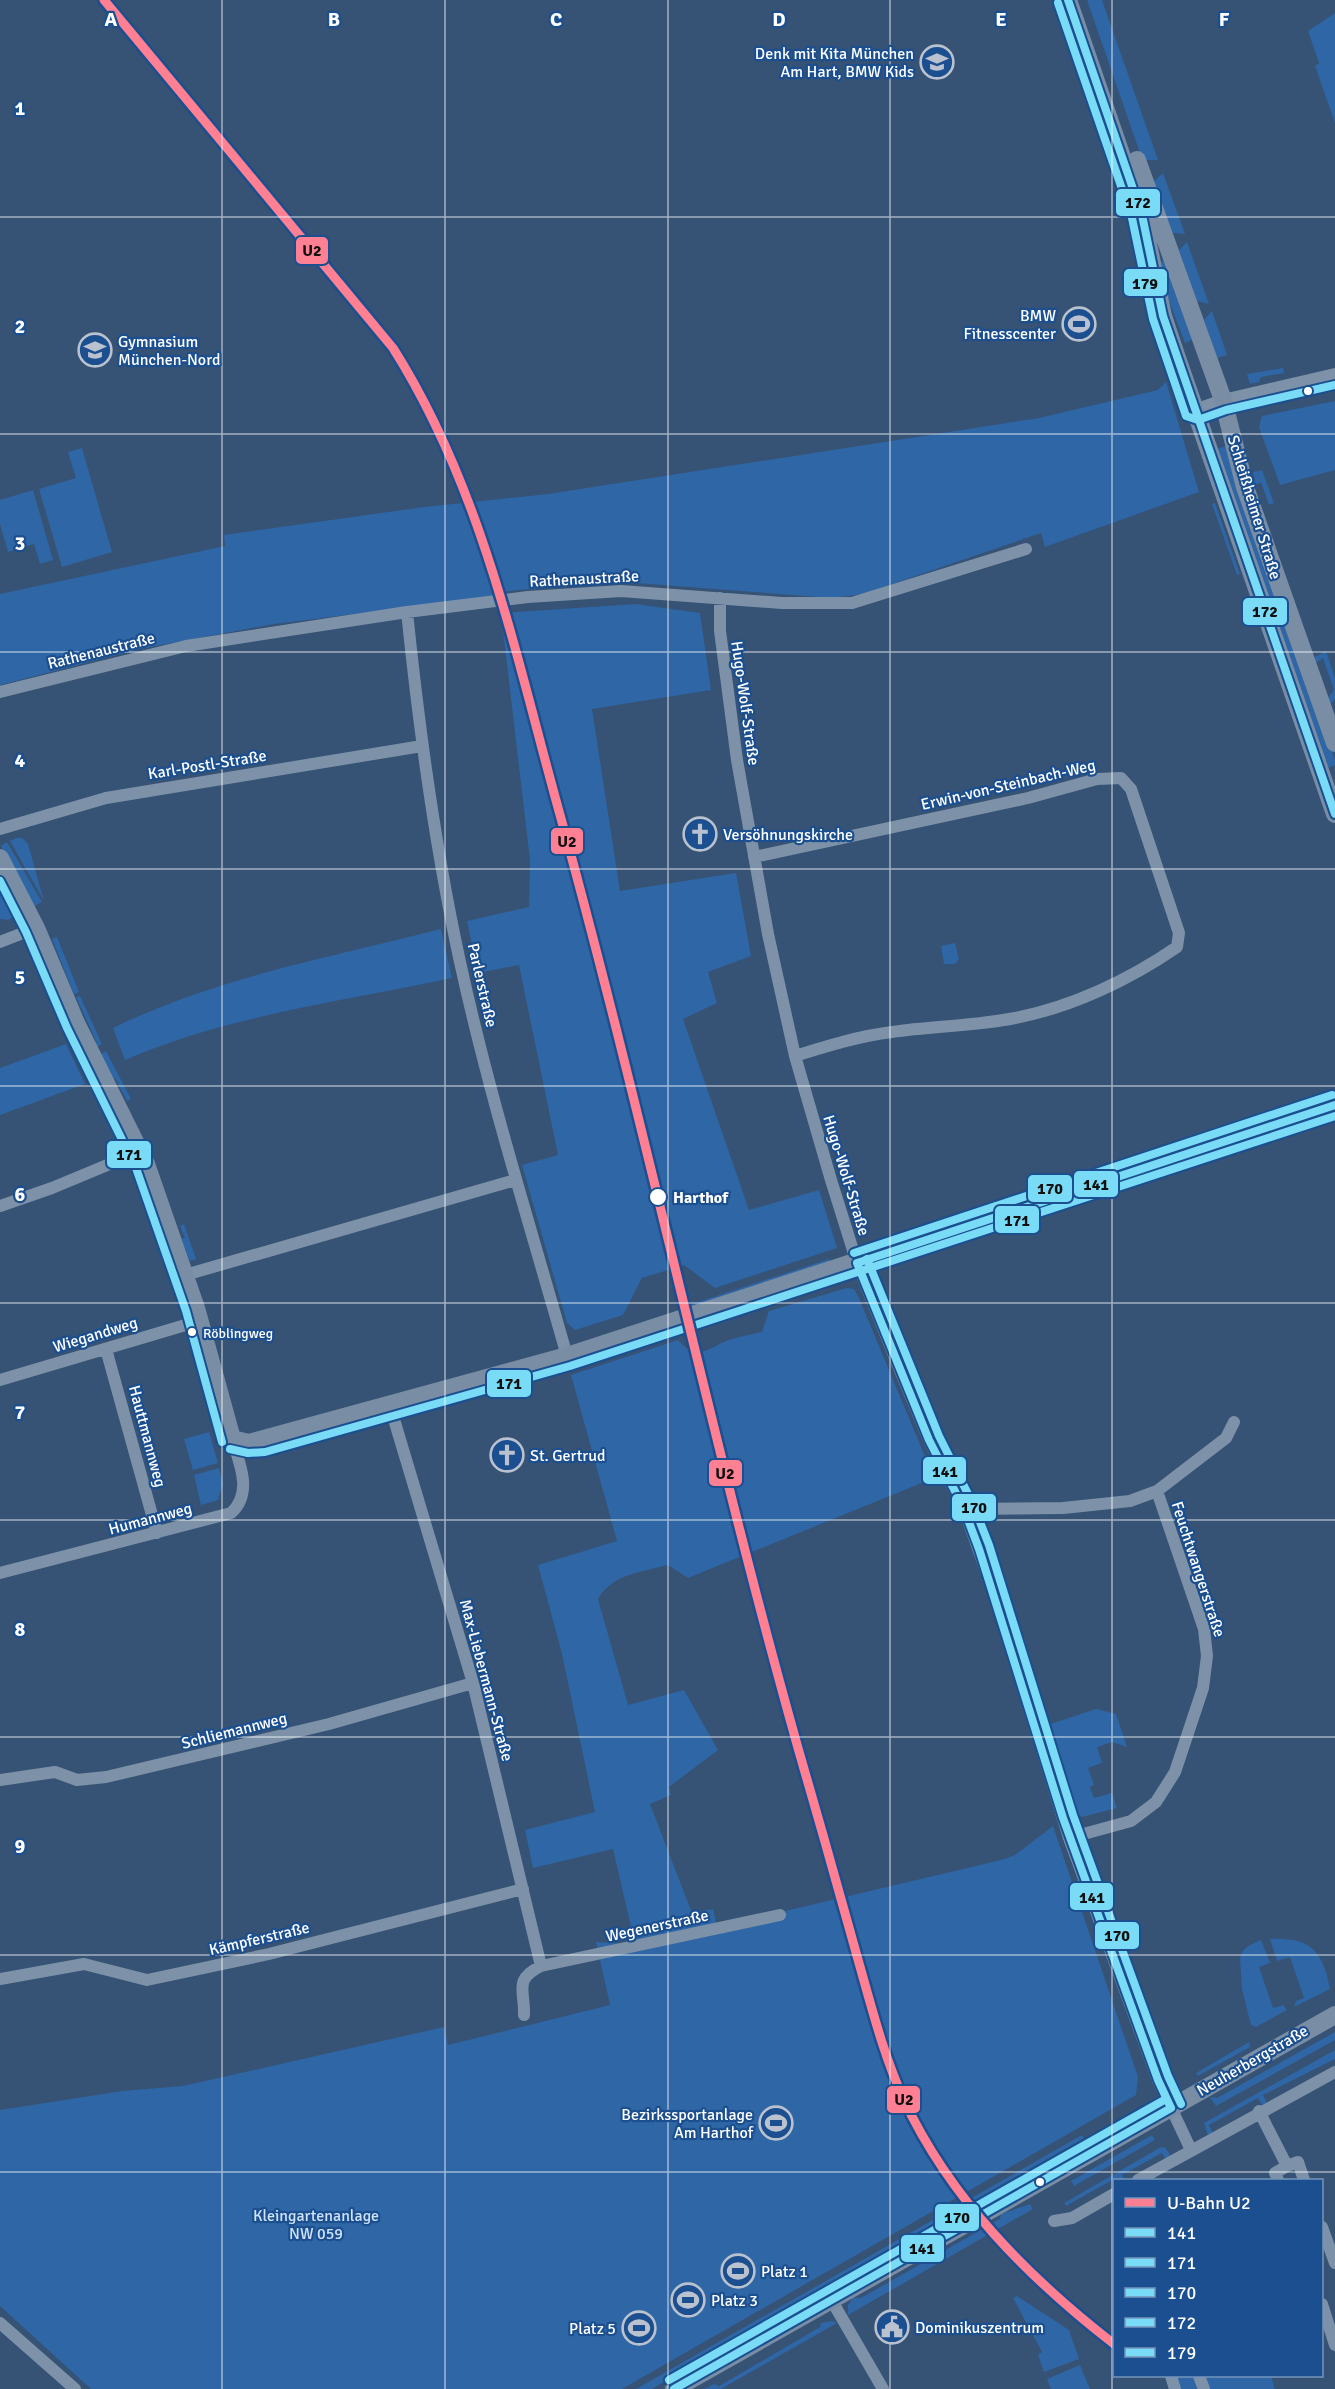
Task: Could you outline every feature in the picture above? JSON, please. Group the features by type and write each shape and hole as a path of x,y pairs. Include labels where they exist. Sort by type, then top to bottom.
{"main road":[{"name":"Schleißheimer Straße","path":"1068,0 1143,215 1163,316 1335,814"},
{"name":"Schleißheimer Straße","path":"1081,0 1223,400 1245,487 1335,742"},
{"path":"0,858 36,928 76,1023 141,1151 185,1275 232,1439 249,1443 262,1442 567,1356 1335,1105"},
{"name":"Neuherbergstraße","path":"674,2389 1335,2015"}],"street":[{"path":"1195,410 1223,400 1335,374"},
{"name":"Rathenaustraße","path":"0,692 186,646 407,612 585,592 632,591 806,604 852,603 1026,549"},
{"name":"Hugo-Wolf-Straße","path":"720,598 720,631 734,738 754,857 795,1056 857,1263 929,1440 964,1509 993,1590 1069,1838 1171,2108"},
{"name":"Parlerstraße","path":"407,612 422,746 442,874 460,963 515,1180 567,1356"},
{"name":"Karl-Postl-Straße","path":"0,829 106,798 422,746"},
{"name":"Erwin-von-Steinbach-Weg","path":"754,857 1028,798 1097,779 1121,778 1131,789 1179,933 1177,947 1136,973 1093,993 1046,1010 999,1021 863,1037 795,1056"},
{"path":"0,942 36,928"},
{"path":"0,1206 52,1188 141,1151"},
{"path":"185,1275 515,1180"},
{"name":"Wiegandweg","path":"0,1380 199,1321"},
{"name":"Hauttmannweg","path":"106,1349 157,1533"},
{"name":"Max-Liebermann-Straße","path":"390,1406 473,1683 541,1966"},
{"path":"964,1509 1062,1508 1130,1501 1157,1491 1226,1438 1234,1422"},
{"name":"Humannweg","path":"0,1573 231,1513 241,1504 244,1488 232,1439"},
{"name":"Feuchtwangerstraße","path":"1069,1838 1131,1821 1156,1802 1174,1772 1203,1688 1207,1656 1204,1629 1157,1491"},
{"name":"Schliemannweg","path":"0,1780 55,1772 77,1780 106,1777 329,1724 473,1683"},
{"name":"Kämpferstraße","path":"0,1979 84,1964 147,1980 269,1954 523,1889"},
{"name":"Wegenerstraße","path":"541,1966 780,1916"},
{"path":"524,2015 521,1994 523,1982 528,1972 541,1966"},
{"path":"1141,2179 1259,2111 1335,2072"},
{"path":"1171,2108 1191,2150"},
{"path":"1259,2111 1287,2166"},
{"path":"1277,2179 1275,2173 1298,2162 1304,2179"},
{"path":"1054,2221 1072,2218 1113,2196"},
{"path":"1323,2230 1335,2264"},
{"path":"832,2301 883,2389"},
{"path":"1323,2307 1335,2345"},
{"path":"0,2323 75,2389"}],"green space":[{"path":"1087,0 1102,0 1158,160 1145,160 1141,156"},
{"path":"1335,13 1335,123 1315,66 1319,63 1308,31"},
{"path":"1163,173 1185,234 1173,233 1153,182"},
{"path":"1187,242 1209,304 1197,301 1179,250"},
{"path":"1164,259 1196,338 1185,343 1166,293 1160,264"},
{"path":"1212,311 1227,355 1217,358 1204,320"},
{"path":"1283,368 1284,373 1261,377 1259,382 1250,384 1247,374"},
{"path":"1166,382 1199,492 1045,547 1041,533 863,594 832,598 636,583 586,584 498,592 498,596 274,624 140,649 0,685 0,594 225,546 224,535 424,507 548,494 1039,418 1158,390"},
{"path":"1335,401 1335,470 1280,485 1259,427 1262,416"},
{"path":"1227,446 1335,760 1335,765 1328,768 1216,449"},
{"path":"82,448 112,552 62,567 39,489 76,478 68,452"},
{"path":"1262,470 1274,503 1269,505 1261,482 1252,487 1251,481 1255,480 1253,472"},
{"path":"33,490 53,560 40,564 34,544 8,552 0,524 0,500"},
{"path":"1215,503 1240,574 1237,575 1212,504"},
{"path":"636,604 700,613 711,690 592,709 620,891 736,873 751,956 708,972 717,1003 683,1019 749,1210 819,1190 837,1248 715,1288 684,1265 642,1278 623,1315 575,1330 567,1323 522,1165 558,1155 519,965 478,973 467,921 529,907 530,860 501,613"},
{"path":"1326,651 1335,678 1335,699 1329,705 1327,699 1334,690 1323,658 1314,664 1313,658"},
{"path":"22,838 28,844 44,901 10,841"},
{"path":"7,842 42,902 32,907 1,846"},
{"path":"0,887 15,916 8,920 0,919"},
{"path":"441,929 452,978 244,1021 163,1045 125,1060 113,1028 192,995 233,982"},
{"path":"57,937 79,992 74,994 52,939"},
{"path":"955,943 959,959 955,964 944,964 941,946"},
{"path":"80,996 102,1044 95,1048 94,1045 97,1043 76,997"},
{"path":"66,1044 85,1084 0,1115 0,1068"},
{"path":"106,1051 131,1099 127,1101 115,1078 111,1080 99,1055"},
{"path":"1004,1221 1005,1225 874,1268 878,1264"},
{"path":"184,1224 196,1259 190,1261 181,1239 185,1238 180,1226"},
{"path":"829,1259 831,1264 684,1312 683,1307"},
{"path":"835,1276 836,1281 765,1304 763,1300"},
{"name":"Kleingartenanlage NW 059","path":"847,1288 854,1289 859,1298 934,1478 688,1578 668,1565 628,1575 611,1584 604,1591 598,1599 628,1705 684,1690 718,1750 669,1787 671,1795 650,1804 692,1913 713,1909 717,1927 1001,1860 1015,1855 1053,1826 1138,2077 1136,2095 622,2389 91,2389 0,2306 0,2110 122,2091 183,2086 444,2027 448,2045 610,2005 596,1942 635,1944 613,1849 533,1868 525,1830 595,1812 562,1654 538,1565 617,1541 571,1375 678,1340 690,1350 705,1351 729,1340 762,1332 769,1311"},
{"path":"726,1312 728,1317 593,1358 593,1355"},
{"path":"547,1369 548,1372 430,1408 429,1405"},
{"path":"209,1432 218,1463 193,1470 184,1439"},
{"path":"219,1468 223,1484 218,1500 201,1505 194,1475"},
{"path":"1096,1709 1116,1714 1127,1747 1112,1742 1097,1747 1102,1763 1088,1768 1094,1785 1090,1787 1094,1798 1112,1793 1117,1808 1082,1817 1077,1813 1051,1724"},
{"path":"1270,1939 1295,1940 1312,1949 1323,1964 1330,1989 1294,2007 1296,2001 1304,1998 1290,1957 1277,1961"},
{"path":"1261,1940 1270,1963 1259,1967 1273,2008 1283,2005 1287,2010 1256,2027 1251,2025 1242,1990 1240,1959 1245,1949"},
{"path":"1335,2032 1335,2040 1216,2106 1210,2097 1217,2098"},
{"path":"1249,2042 1250,2047 1198,2076 1196,2073"},
{"path":"1335,2050 1335,2059 1263,2095 1267,2103 1262,2105 1258,2098 1209,2125 1213,2133 1208,2136 1204,2123"},
{"path":"1082,2135 1084,2138 699,2357 695,2364 652,2389 636,2389"},
{"path":"1152,2135 1155,2140 1074,2186 1071,2181"},
{"path":"1161,2147 1166,2148 1171,2157 1166,2160 1162,2153 1122,2175 1124,2179 1113,2179 1066,2206 1064,2203"},
{"path":"1030,2204 1033,2209 848,2315 848,2305 853,2298 861,2298 1000,2219 1001,2214"},
{"path":"1017,2296 1069,2330 1079,2359 1044,2372 1038,2355 1042,2352 1013,2298"},
{"path":"832,2321 837,2323 721,2389 704,2389 714,2384 719,2386 820,2327 821,2323"},
{"path":"1080,2365 1090,2389 1051,2389 1047,2379"},
{"path":"1175,2377 1271,2377 1275,2389 1180,2389"}],"metro line":[{"name":"U2","path":"104,0 393,348 424,401 450,456 492,570 526,686 619,1040 766,1631 872,2011 890,2065 904,2100 923,2136 944,2171 968,2203 1022,2264 1082,2319 1113,2343"}],"transit line":[{"name":"172","path":"1068,0 1142,215 1163,316 1335,814"},
{"name":"179","path":"1058,3 1132,218 1153,319 1186,416 1198,420 1226,410 1335,385"},
{"name":"171","path":"0,881 26,932 67,1028 136,1168 186,1311 222,1442"},
{"name":"170","path":"854,1253 1332,1095"},
{"name":"141","path":"857,1263 1335,1105"},
{"name":"171","path":"230,1449 248,1453 265,1452 570,1366 1335,1116"},
{"name":"170","path":"867,1259 939,1436 973,1504 989,1545 1073,1815 1168,2076 1181,2104"},
{"name":"141","path":"857,1263 929,1440 964,1509 979,1549 1063,1818 1158,2080 1171,2108"},
{"name":"170","path":"669,2380 1166,2099"},
{"name":"141","path":"674,2389 1171,2108"}],"place":[{"name":"Denk mit Kita München Am Hart, BMW Kids","path":"937,62"},
{"name":"BMW Fitnesscenter","path":"1079,324"},
{"name":"Gymnasium München-Nord","path":"95,350"},
{"name":"Versöhnungskirche","path":"700,834"},
{"name":"Harthof","path":"658,1197"},
{"name":"Röblingweg","path":"192,1332"},
{"name":"St. Gertrud","path":"507,1455"},
{"name":"Bezirkssportanlage Am Harthof","path":"776,2123"},
{"name":"Platz 1","path":"738,2271"},
{"name":"Platz 3","path":"688,2300"},
{"name":"Dominikuszentrum","path":"892,2327"},
{"name":"Platz 5","path":"639,2328"}]}
